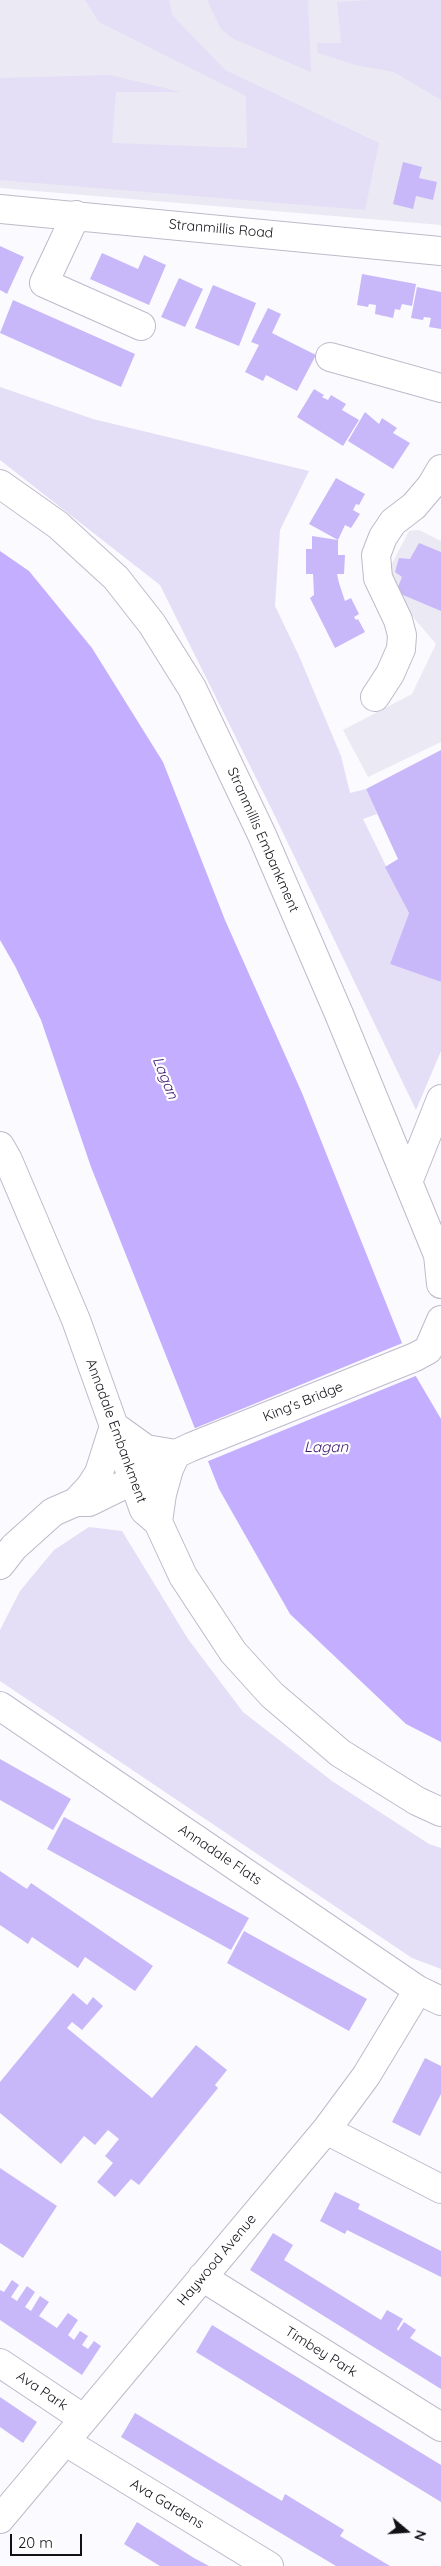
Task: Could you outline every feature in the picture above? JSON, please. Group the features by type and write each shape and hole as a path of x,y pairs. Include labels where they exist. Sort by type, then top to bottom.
{"street":[{"name":"Stranmillis Road","path":"0,209 441,251"},
{"path":"76,215 44,283 141,326"},
{"path":"330,356 441,388"},
{"path":"375,697 390,674 401,650 402,635 398,620 378,578 376,555 383,537 393,522 414,506 431,486 441,469"},
{"name":"Stranmillis Embankment","path":"0,484 58,525 116,578 152,624 192,688 262,835 440,1256 441,1284"},
{"path":"408,1182 441,1099"},
{"name":"Annadale Embankment","path":"0,1146 8,1160 76,1320 132,1481 144,1510 158,1522 184,1576 233,1652 272,1695 340,1753 417,1800 441,1812"},
{"path":"428,1354 441,1320"},
{"name":"King's Bridge","path":"76,1502 89,1502 132,1481 184,1451 428,1354"},
{"path":"0,1565 14,1547 53,1512 76,1502 90,1487 99,1473 114,1426 146,1449 184,1451"},
{"path":"158,1522 162,1494 169,1469 184,1451"},
{"name":"Annadale Flats","path":"0,1706 430,1995"},
{"name":"Haywood Avenue","path":"0,2519 326,2130 430,1995"},
{"path":"326,2130 441,2190"},
{"name":"Timbey Park","path":"202,2277 441,2427"},
{"name":"Ava Park","path":"0,2363 84,2419"},
{"name":"Ava Gardens","path":"66,2442 269,2566"}],"shaded area":[{"path":"0,0 441,0 441,225 0,188"},
{"path":"85,0 169,0 172,15 225,70 379,143 365,210 0,180 0,78 110,75 181,92 116,92 112,143 247,148 246,96 99,22"},
{"path":"207,0 308,0 311,72 232,38 221,29"},
{"path":"441,0 441,100 394,72 356,65 318,53 317,43 341,43 337,2"},
{"path":"0,387 93,419 309,471 280,530 275,606 299,656 341,756 350,793 366,789 377,814 363,819 409,913 390,964 441,982 441,1051 416,1110 272,810 160,585 0,460"},
{"path":"419,530 441,541 441,742 368,777 343,730 412,694 436,644 396,597 390,567 409,531"},
{"path":"89,1527 122,1531 188,1639 243,1712 332,1781 429,1844 441,1848 441,1969 412,1958 0,1681 0,1630 20,1591 54,1550"}],"water":[{"name":"Lagan","path":"0,551 29,571 92,648 163,762 225,920 302,1093 414,1373 441,1419 441,1742 406,1724 290,1614 219,1489 91,1167 41,1020 0,940"}],"pier":[{"path":"405,1342 418,1375 206,1462 193,1429"}],"building":[{"path":"403,162 422,167 419,178 437,182 433,200 416,196 413,209 393,204"},
{"path":"0,246 24,257 7,294 0,290"},
{"path":"102,253 138,269 144,255 166,265 149,305 90,279"},
{"path":"362,274 416,284 412,306 402,304 400,310 395,309 393,318 375,314 376,305 369,304 368,307 357,305"},
{"path":"179,278 203,289 185,327 161,317"},
{"path":"213,285 256,303 239,346 195,328"},
{"path":"417,287 441,292 441,329 429,327 431,318 424,317 423,320 411,318"},
{"path":"13,300 135,354 121,387 0,333"},
{"path":"268,308 281,314 272,333 316,355 297,391 266,375 263,381 245,372 259,345 251,342"},
{"path":"314,389 328,400 331,395 346,404 342,410 359,420 343,446 297,417"},
{"path":"365,412 379,424 382,418 397,428 393,433 410,443 393,469 348,441"},
{"path":"336,478 365,494 359,505 356,504 353,510 360,514 351,528 345,525 338,540 309,524"},
{"path":"312,536 338,540 338,555 345,555 344,574 337,574 339,583 345,601 351,598 359,614 354,617 356,620 358,619 365,632 335,648 310,598 314,595 313,574 306,574 306,549 312,549"},
{"path":"419,543 441,552 441,611 396,592 402,577 395,572 399,558 410,559"},
{"path":"441,750 441,982 390,964 409,913 385,867 398,859 366,789"},
{"path":"0,1759 71,1799 53,1830 0,1800"},
{"path":"64,1817 249,1918 231,1950 47,1849"},
{"path":"0,1871 27,1889 31,1883 153,1966 135,1991 85,1957 78,1968 32,1937 28,1944 0,1925"},
{"path":"244,1931 367,1999 349,2031 227,1963"},
{"path":"73,1993 87,2005 93,1997 103,2006 82,2030 72,2022 67,2028 152,2098 196,2045 227,2070 215,2085 218,2088 139,2185 131,2179 115,2197 97,2182 113,2163 105,2156 119,2139 108,2130 95,2145 84,2136 61,2164 0,2113 0,2082"},
{"path":"425,2058 441,2066 441,2094 420,2136 392,2122"},
{"path":"0,2168 57,2206 23,2258 0,2243"},
{"path":"335,2192 360,2204 358,2209 441,2251 441,2277 347,2230 345,2234 320,2221"},
{"path":"273,2233 293,2245 284,2260 381,2320 387,2310 403,2319 397,2329 398,2331 404,2322 416,2330 410,2338 441,2357 441,2389 250,2270"},
{"path":"12,2280 19,2285 11,2297 17,2301 27,2286 35,2292 25,2307 31,2311 40,2296 49,2302 39,2316 57,2328 68,2313 78,2320 68,2335 74,2340 80,2331 88,2336 82,2345 88,2349 94,2341 101,2346 82,2375 0,2320 0,2290 4,2292"},
{"path":"212,2325 441,2465 441,2502 196,2352"},
{"path":"0,2397 37,2422 23,2443 0,2427"},
{"path":"135,2413 282,2501 285,2494 344,2530 340,2536 390,2566 336,2566 252,2516 121,2437"},
{"path":"137,2522 209,2566 160,2566 124,2544"}]}
